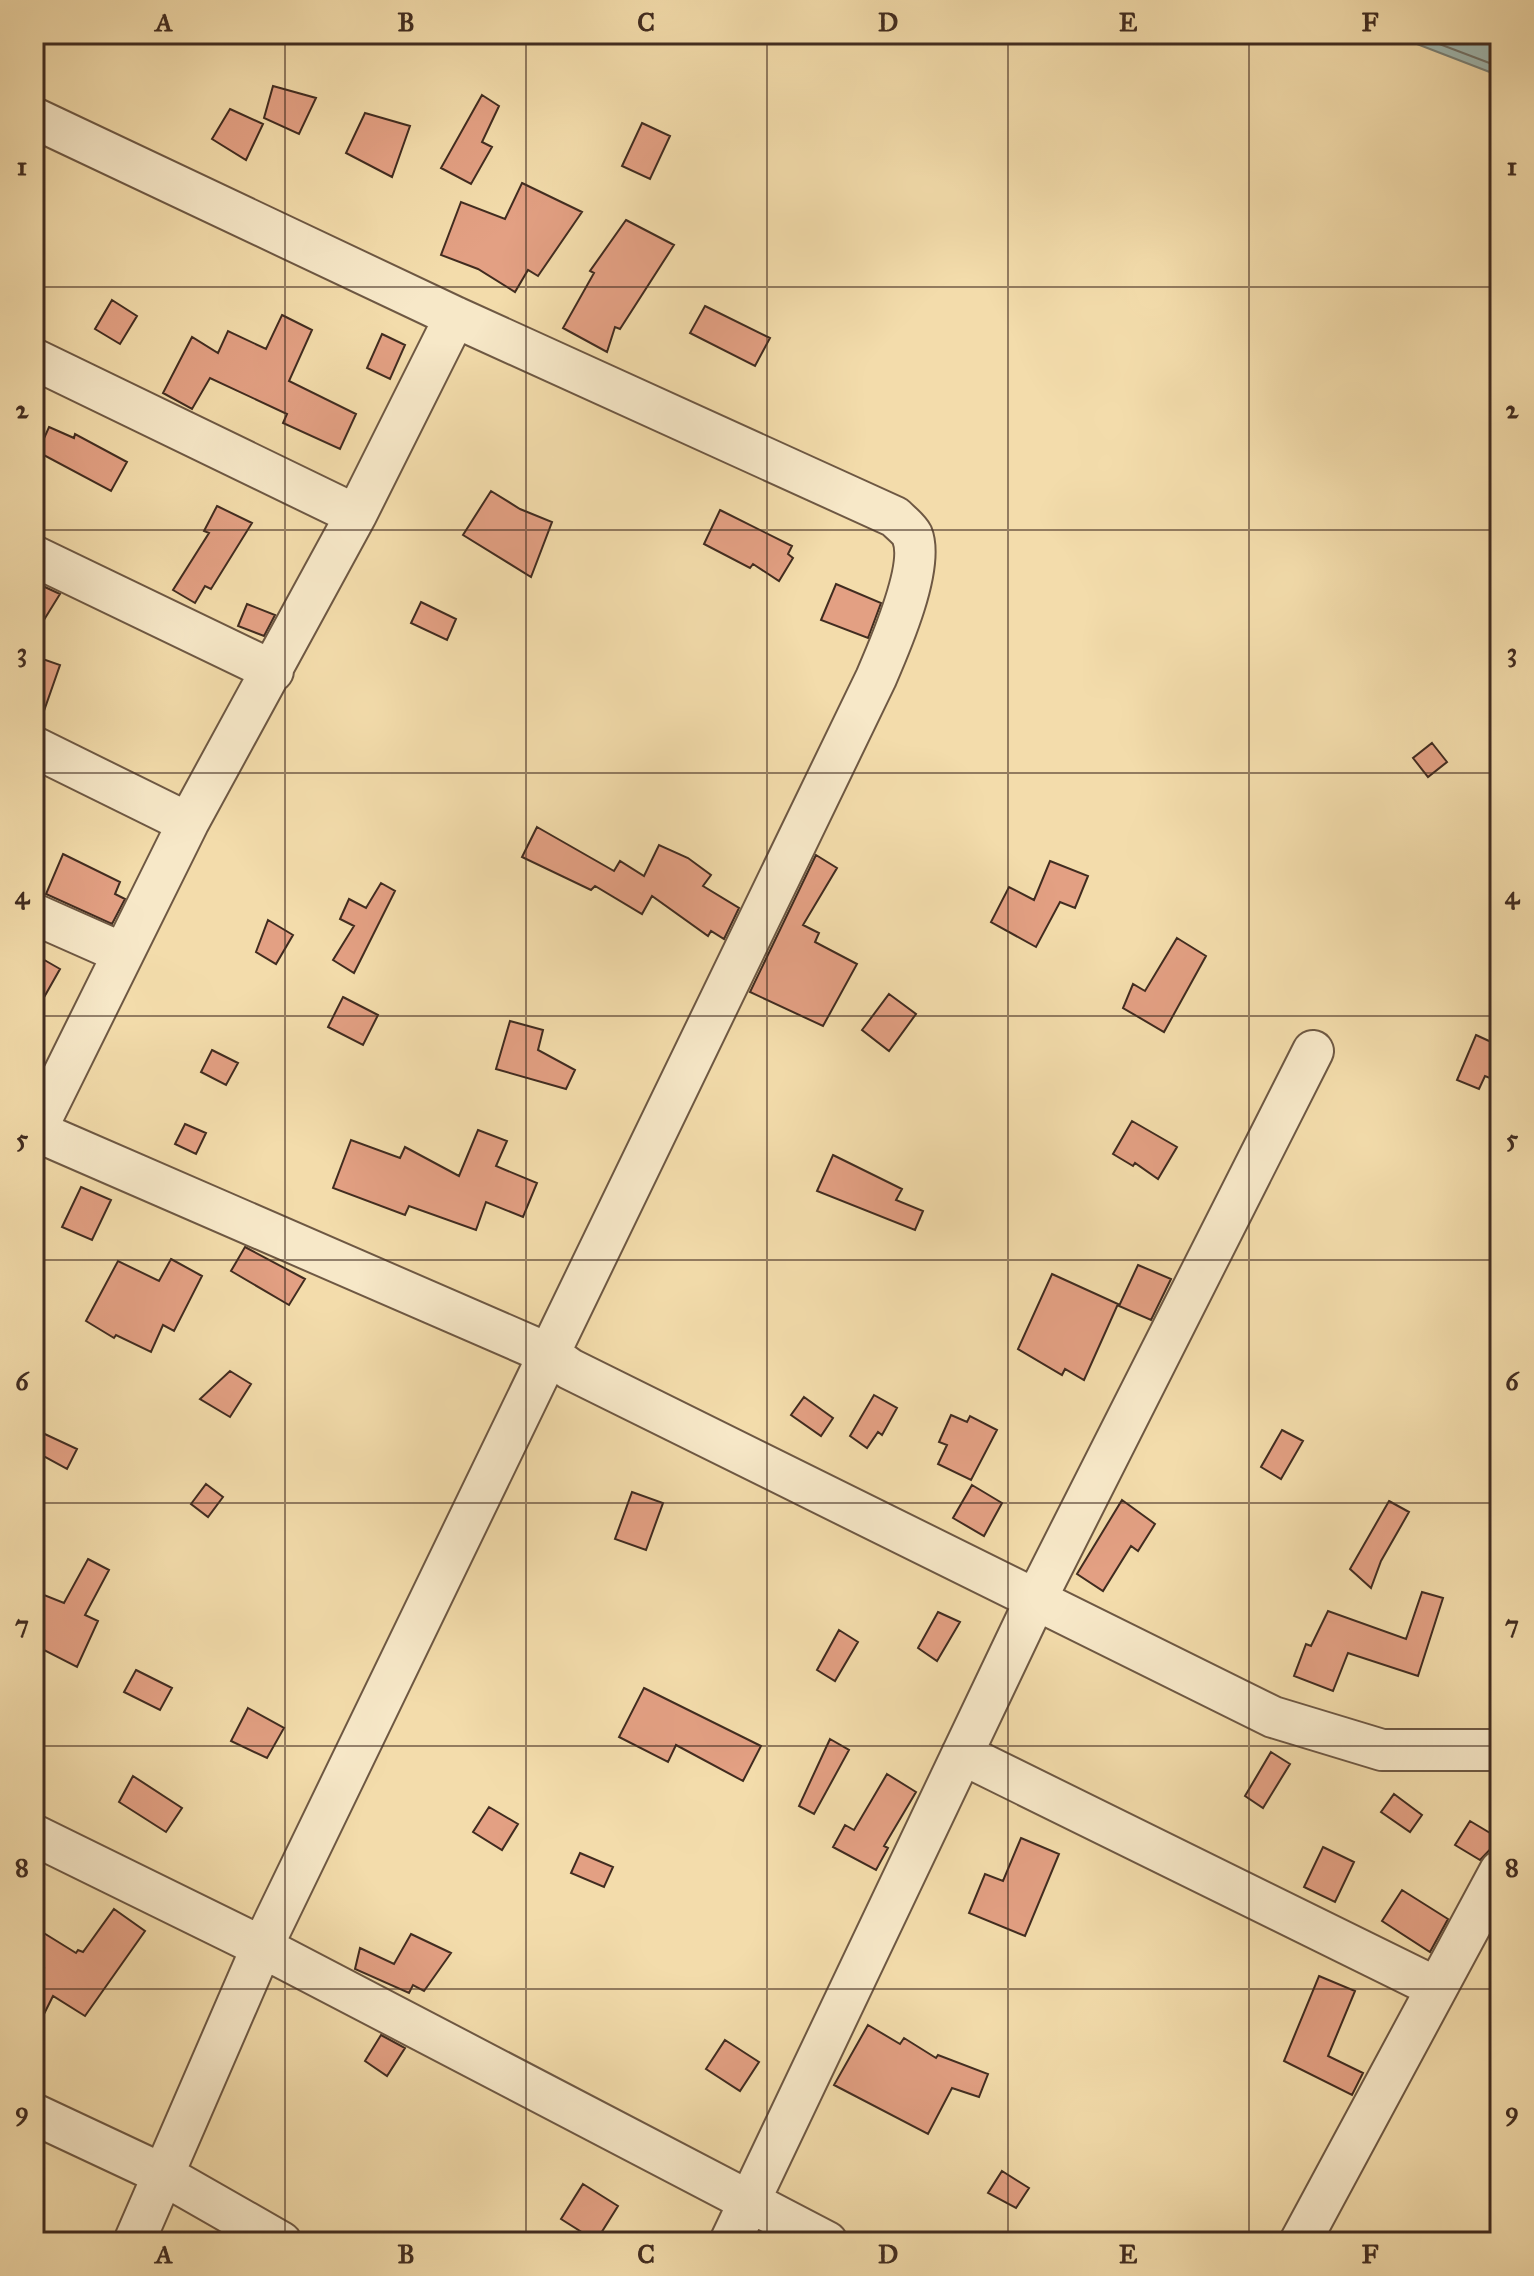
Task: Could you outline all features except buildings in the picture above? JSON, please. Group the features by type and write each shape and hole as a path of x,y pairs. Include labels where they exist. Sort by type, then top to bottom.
{"street":[{"path":"34,118 455,317 895,517 912,534 915,557 896,630 876,678 262,1947 134,2242"},
{"path":"455,317 356,515 188,823 34,1134 52,1138 549,1354 570,1369 1273,1717 1382,1750 1500,1750"},
{"path":"34,359 356,515"},
{"path":"34,556 273,671"},
{"path":"34,747 188,823"},
{"path":"34,914 122,953"},
{"path":"730,2242 1035,1601 1313,1051"},
{"path":"962,1754 1437,1988"},
{"path":"34,1835 262,1947 827,2242"},
{"path":"1300,2242 1500,1871"},
{"path":"34,2114 162,2174 281,2242"}],"water":[{"path":"1391,34 1500,34 1500,76"}]}
